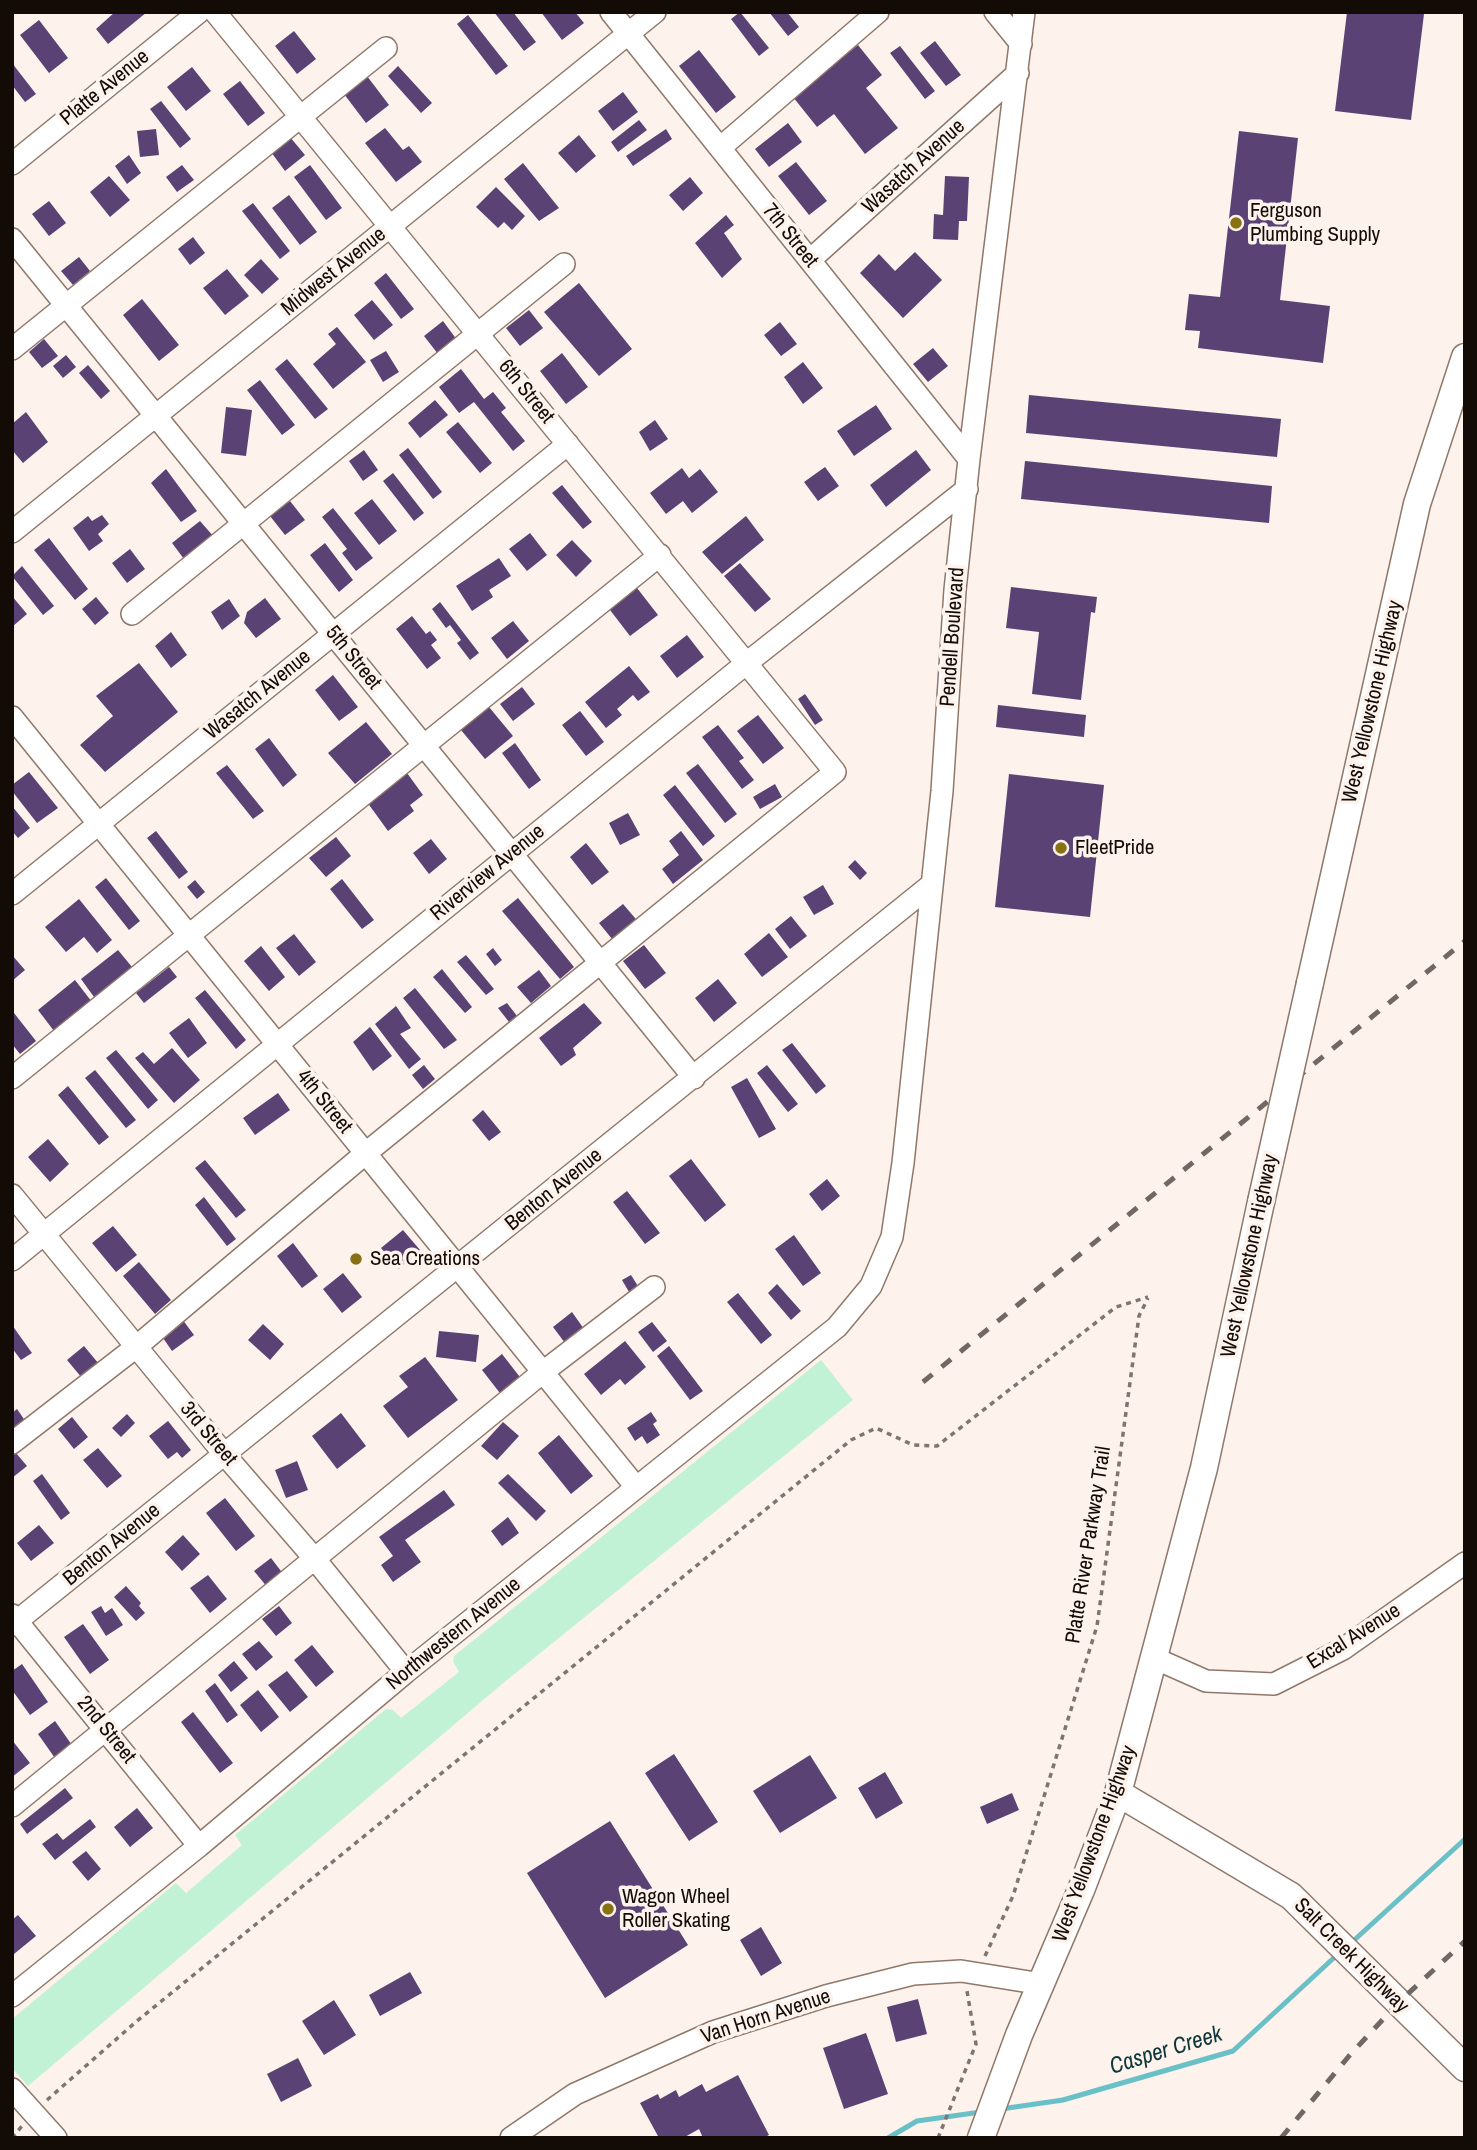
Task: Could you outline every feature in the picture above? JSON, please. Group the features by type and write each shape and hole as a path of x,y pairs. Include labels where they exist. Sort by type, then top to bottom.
{"main road":[{"name":"West Yellowstone Highway","path":"981,2138 1019,2035 1081,1890 1118,1793 1204,1468 1418,504 1465,357"},
{"name":"Salt Creek Highway","path":"1118,1793 1291,1896 1465,2068"}],"street":[{"name":"Platte Avenue","path":"12,164 199,12"},
{"name":"6th Street","path":"215,12 748,662 835,772 601,963"},
{"name":"7th Street","path":"611,12 969,459"},
{"name":"Midwest Avenue","path":"12,532 655,12"},
{"path":"720,148 878,12"},
{"path":"995,12 1021,44"},
{"name":"Pendell Boulevard","path":"883,1262 892,1237 898,1200 942,791 956,590 969,459 1024,12"},
{"path":"12,349 386,48"},
{"name":"Wasatch Avenue","path":"810,260 1018,73"},
{"name":"5th Street","path":"12,239 694,1078"},
{"path":"132,614 564,264"},
{"name":"Wasatch Avenue","path":"12,894 568,444"},
{"name":"Riverview Avenue","path":"12,1260 748,662 967,489"},
{"path":"12,1078 660,555"},
{"name":"4th Street","path":"12,717 636,1487"},
{"name":"Benton Avenue","path":"14,1620 225,1455 931,885"},
{"path":"12,1443 136,1347 366,1153 601,963"},
{"name":"3rd Street","path":"12,1195 406,1672"},
{"name":"Northwestern Avenue","path":"12,1996 199,1846 406,1672 837,1327 871,1286 883,1262"},
{"path":"12,1806 543,1372 654,1287"},
{"name":"Excal Avenue","path":"1154,1658 1206,1681 1274,1684 1343,1649 1465,1563"},
{"name":"2nd Street","path":"14,1620 199,1846"},
{"name":"Van Horn Avenue","path":"511,2138 575,2094 713,2032 826,1996 913,1974 961,1971 1042,1984"},
{"path":"12,2089 27,2120 56,2138"}],"path":[{"name":"Platte River Parkway Trail","path":"27,2120 137,2021 850,1440 876,1428 913,1445 937,1446 1116,1307 1148,1297 1139,1315 1097,1626 1013,1896 967,1990 976,2044 937,2138"},
{"path":"12,2138 27,2120"}],"green space":[{"path":"821,1360 853,1400 502,1684 28,2086 12,2068 12,2019 176,1883 186,1893 242,1845 235,1835 386,1709 393,1710 401,1718 459,1672 453,1661 454,1656"}],"building":[{"path":"115,12 147,12 108,44 96,29"},
{"path":"494,12 513,12 536,42 524,51"},
{"path":"541,12 575,12 584,23 562,40"},
{"path":"740,12 769,48 759,56 731,19"},
{"path":"769,12 787,12 799,27 788,36"},
{"path":"1347,12 1424,14 1411,120 1335,111"},
{"path":"468,15 508,66 496,75 457,24"},
{"path":"39,20 68,58 49,73 20,35"},
{"path":"294,31 316,59 297,74 275,46"},
{"path":"935,41 961,75 946,86 920,53"},
{"path":"858,45 882,75 866,88 898,128 865,154 834,114 817,127 793,97"},
{"path":"900,46 935,91 925,99 890,53"},
{"path":"699,50 736,97 716,113 679,66"},
{"path":"12,63 36,94 25,102 12,85"},
{"path":"398,66 432,103 421,113 388,76"},
{"path":"192,67 211,91 186,111 167,87"},
{"path":"367,76 389,105 366,123 344,94"},
{"path":"240,81 265,113 248,126 223,94"},
{"path":"623,92 638,112 613,131 598,111"},
{"path":"161,101 191,139 180,148 150,109"},
{"path":"639,120 647,130 618,152 611,142"},
{"path":"788,123 802,142 769,167 755,149"},
{"path":"385,128 403,150 409,146 422,162 396,182 365,143"},
{"path":"156,129 159,155 140,157 137,131"},
{"path":"666,129 672,139 633,166 626,156"},
{"path":"1239,131 1298,138 1280,300 1330,306 1323,363 1198,348 1200,331 1185,330 1189,294 1220,297"},
{"path":"579,135 596,156 576,173 558,153"},
{"path":"290,137 305,155 285,171 271,152"},
{"path":"129,155 141,173 127,184 115,166"},
{"path":"796,162 827,201 809,215 778,176"},
{"path":"523,163 559,208 539,221 504,179"},
{"path":"182,165 194,180 177,192 166,177"},
{"path":"310,165 342,208 326,220 294,177"},
{"path":"109,176 130,200 110,217 90,192"},
{"path":"945,176 969,177 967,221 959,221 958,240 933,239 934,214 943,215"},
{"path":"690,177 703,193 683,211 669,195"},
{"path":"496,187 525,216 512,230 504,222 498,228 476,207"},
{"path":"289,195 317,232 300,245 272,208"},
{"path":"49,201 66,223 49,236 32,214"},
{"path":"253,203 290,251 280,259 242,211"},
{"path":"726,215 734,225 724,233 742,259 722,278 695,243"},
{"path":"193,237 205,253 190,265 178,249"},
{"path":"915,252 942,280 903,318 860,273 879,254 895,271"},
{"path":"79,257 90,271 73,285 61,271"},
{"path":"261,259 279,279 262,294 244,275"},
{"path":"227,269 249,296 225,315 203,288"},
{"path":"386,273 414,309 401,319 374,283"},
{"path":"579,283 632,349 599,376 544,312"},
{"path":"142,299 179,345 159,361 123,315"},
{"path":"372,300 393,325 374,340 354,315"},
{"path":"529,310 543,328 520,346 506,328"},
{"path":"443,321 457,340 438,354 424,336"},
{"path":"780,322 797,344 781,356 764,335"},
{"path":"337,327 366,362 333,389 313,364 336,344 328,334"},
{"path":"44,339 58,356 42,368 29,352"},
{"path":"933,348 948,366 928,382 913,364"},
{"path":"386,351 399,372 383,382 370,360"},
{"path":"562,353 588,387 566,404 540,371"},
{"path":"66,355 76,367 63,378 53,366"},
{"path":"287,359 328,409 315,419 275,369"},
{"path":"803,362 823,388 803,404 784,377"},
{"path":"88,365 110,391 101,399 79,373"},
{"path":"461,369 484,399 493,392 506,408 501,412 525,441 513,451 474,402 459,413 439,387"},
{"path":"260,380 295,425 282,435 247,390"},
{"path":"1029,395 1281,419 1277,457 1026,433"},
{"path":"435,400 448,415 420,438 408,423"},
{"path":"876,405 892,429 854,456 837,431"},
{"path":"226,407 252,410 246,456 221,453"},
{"path":"26,412 48,442 23,463 12,450 12,424"},
{"path":"655,420 668,439 650,451 639,432"},
{"path":"458,422 492,463 480,473 446,432"},
{"path":"408,448 442,492 433,499 399,455"},
{"path":"364,450 378,470 363,481 349,461"},
{"path":"916,450 931,470 886,507 870,485"},
{"path":"1025,461 1272,486 1269,523 1021,499"},
{"path":"825,467 839,486 818,501 804,482"},
{"path":"682,468 689,478 700,469 718,492 692,513 683,501 666,514 650,493"},
{"path":"166,469 197,511 181,522 151,483"},
{"path":"393,473 424,513 414,521 383,481"},
{"path":"562,485 592,522 583,529 552,493"},
{"path":"372,499 397,531 379,545 354,513"},
{"path":"290,501 305,520 285,535 270,516"},
{"path":"333,508 373,558 356,571 342,553 347,549 322,517"},
{"path":"102,515 109,524 98,534 103,541 89,551 73,528 88,516 92,521"},
{"path":"746,516 764,540 722,574 702,552"},
{"path":"200,521 214,537 184,559 172,543"},
{"path":"530,533 547,555 527,571 509,549"},
{"path":"49,538 88,589 75,600 34,550"},
{"path":"572,540 592,561 576,577 556,555"},
{"path":"325,543 353,580 339,592 310,555"},
{"path":"130,549 145,569 127,583 112,563"},
{"path":"499,558 511,576 489,590 493,597 472,611 456,586"},
{"path":"740,563 771,599 755,612 724,576"},
{"path":"22,566 54,606 43,615 12,576"},
{"path":"1011,587 1097,597 1095,613 1091,612 1081,700 1032,694 1039,632 1006,628"},
{"path":"637,588 658,615 630,636 610,610"},
{"path":"12,596 27,614 12,627"},
{"path":"96,597 109,613 95,625 82,609"},
{"path":"265,598 281,619 256,638 244,623 247,612"},
{"path":"229,599 240,616 222,630 211,612"},
{"path":"440,602 479,653 470,660 457,643 461,640 450,625 446,628 432,609"},
{"path":"412,616 426,634 430,631 437,640 431,645 441,658 427,669 396,629"},
{"path":"513,621 529,641 507,659 491,638"},
{"path":"171,632 187,655 171,668 155,646"},
{"path":"687,635 704,657 677,678 660,656"},
{"path":"139,663 178,712 105,772 80,745 113,716 96,696"},
{"path":"629,666 650,692 638,701 633,695 617,709 622,715 606,728 585,702"},
{"path":"333,675 358,707 339,721 315,690"},
{"path":"522,687 535,704 513,721 500,704"},
{"path":"805,694 823,720 815,725 798,699"},
{"path":"998,705 1086,715 1084,737 996,727"},
{"path":"489,707 513,736 485,759 461,730"},
{"path":"580,711 604,742 586,756 562,725"},
{"path":"758,715 784,748 763,764 737,731"},
{"path":"366,722 392,754 355,784 328,753"},
{"path":"718,725 744,758 739,761 754,780 742,789 702,737"},
{"path":"269,738 297,775 283,787 255,749"},
{"path":"515,743 541,780 529,789 502,753"},
{"path":"698,764 737,814 725,823 686,773"},
{"path":"227,765 264,811 253,819 216,773"},
{"path":"29,772 58,808 37,823 12,791 12,785"},
{"path":"407,773 423,795 410,805 414,811 388,831 367,802"},
{"path":"1009,774 1104,785 1090,917 995,907"},
{"path":"775,784 782,797 760,809 753,797"},
{"path":"675,785 715,836 703,846 663,795"},
{"path":"12,806 30,828 18,838 12,831"},
{"path":"628,813 640,835 620,845 609,823"},
{"path":"156,831 188,872 179,879 147,838"},
{"path":"681,831 703,860 673,884 662,869 679,855 669,841"},
{"path":"336,837 351,856 326,877 309,858"},
{"path":"431,839 447,859 429,874 413,853"},
{"path":"586,843 609,872 592,885 570,857"},
{"path":"855,860 867,873 860,880 848,867"},
{"path":"106,878 140,921 129,930 95,887"},
{"path":"342,879 374,920 362,929 330,889"},
{"path":"195,880 205,892 197,899 187,887"},
{"path":"823,885 834,904 814,915 803,897"},
{"path":"518,898 574,967 560,979 502,911"},
{"path":"79,899 112,940 97,953 84,937 66,952 45,927"},
{"path":"623,904 641,925 617,945 599,923"},
{"path":"791,916 807,936 790,949 775,929"},
{"path":"769,933 788,957 762,977 744,954"},
{"path":"294,934 316,962 299,976 276,948"},
{"path":"644,945 666,973 645,989 623,961"},
{"path":"261,946 285,977 269,991 244,961"},
{"path":"493,948 502,960 495,966 486,954"},
{"path":"118,950 132,967 94,997 81,979"},
{"path":"12,955 25,970 12,981"},
{"path":"466,955 494,989 486,995 457,962"},
{"path":"169,967 177,977 144,1003 136,993"},
{"path":"442,969 472,1007 465,1013 433,977"},
{"path":"539,970 551,986 531,1003 517,987"},
{"path":"718,979 737,1003 714,1022 695,998"},
{"path":"75,980 92,1002 54,1031 38,1010"},
{"path":"415,988 457,1040 444,1049 403,998"},
{"path":"205,990 246,1040 236,1049 195,998"},
{"path":"507,1003 517,1016 509,1022 498,1008"},
{"path":"584,1003 602,1023 573,1048 576,1055 561,1066 539,1038"},
{"path":"396,1006 411,1028 400,1034 421,1059 409,1069 375,1024"},
{"path":"14,1013 36,1041 20,1054 12,1044"},
{"path":"189,1018 207,1043 188,1058 169,1033"},
{"path":"370,1027 392,1056 373,1071 353,1042"},
{"path":"792,1043 826,1086 816,1094 782,1050"},
{"path":"172,1048 200,1080 174,1103 135,1058 143,1052 154,1064"},
{"path":"116,1050 158,1100 148,1109 106,1058"},
{"path":"424,1065 435,1079 423,1089 412,1075"},
{"path":"767,1065 798,1104 788,1112 757,1073"},
{"path":"95,1070 136,1120 126,1128 85,1078"},
{"path":"747,1078 776,1129 759,1138 731,1087"},
{"path":"68,1086 109,1137 99,1145 58,1095"},
{"path":"278,1093 290,1110 255,1135 243,1118"},
{"path":"483,1110 501,1132 489,1141 472,1120"},
{"path":"48,1139 69,1164 50,1182 28,1157"},
{"path":"691,1159 726,1205 705,1222 669,1176"},
{"path":"205,1160 246,1210 236,1218 195,1168"},
{"path":"827,1179 840,1196 822,1211 809,1194"},
{"path":"627,1191 660,1233 645,1244 613,1202"},
{"path":"204,1197 236,1239 227,1246 195,1205"},
{"path":"113,1226 137,1255 116,1272 92,1243"},
{"path":"403,1230 420,1250 399,1269 381,1248"},
{"path":"794,1235 821,1273 803,1286 775,1249"},
{"path":"293,1243 318,1276 302,1288 277,1256"},
{"path":"139,1262 171,1300 155,1314 123,1276"},
{"path":"343,1273 362,1297 342,1313 323,1289"},
{"path":"631,1275 641,1291 632,1297 622,1280"},
{"path":"777,1284 801,1311 791,1320 768,1293"},
{"path":"738,1293 772,1335 761,1344 727,1302"},
{"path":"572,1312 584,1329 565,1343 553,1327"},
{"path":"182,1319 194,1335 172,1351 161,1335"},
{"path":"652,1322 667,1341 653,1352 638,1332"},
{"path":"263,1324 284,1344 270,1360 248,1340"},
{"path":"12,1325 32,1353 21,1360 12,1348"},
{"path":"439,1331 479,1335 476,1362 436,1357"},
{"path":"625,1341 646,1367 625,1385 620,1379 601,1395 584,1374"},
{"path":"84,1346 99,1364 82,1378 67,1360"},
{"path":"669,1346 703,1391 690,1400 657,1356"},
{"path":"502,1354 523,1381 503,1397 482,1370"},
{"path":"425,1357 458,1400 408,1438 383,1406 408,1387 399,1376"},
{"path":"17,1409 28,1425 12,1432 12,1413"},
{"path":"651,1412 657,1421 653,1424 660,1435 647,1444 642,1436 635,1441 627,1428"},
{"path":"341,1413 366,1446 337,1469 312,1436"},
{"path":"127,1414 135,1423 121,1437 112,1428"},
{"path":"72,1417 88,1437 74,1449 58,1429"},
{"path":"168,1421 191,1450 182,1458 177,1452 168,1459 149,1436"},
{"path":"503,1422 519,1436 497,1460 481,1446"},
{"path":"559,1435 593,1476 571,1494 538,1453"},
{"path":"98,1448 122,1476 107,1488 83,1460"},
{"path":"16,1453 27,1466 12,1478 12,1456"},
{"path":"297,1461 308,1490 286,1498 275,1470"},
{"path":"42,1474 70,1513 61,1520 33,1481"},
{"path":"508,1474 546,1511 536,1521 498,1483"},
{"path":"444,1490 455,1505 405,1540 421,1562 393,1582 381,1565 393,1556 379,1537"},
{"path":"225,1498 255,1536 236,1551 206,1513"},
{"path":"508,1517 519,1533 502,1546 491,1531"},
{"path":"39,1525 54,1543 31,1561 17,1543"},
{"path":"183,1535 200,1554 182,1571 165,1552"},
{"path":"271,1558 284,1575 268,1588 254,1571"},
{"path":"208,1575 227,1599 210,1613 190,1588"},
{"path":"126,1586 141,1603 139,1606 145,1613 136,1621 114,1597"},
{"path":"101,1606 105,1613 112,1608 123,1625 106,1636 91,1612"},
{"path":"279,1606 292,1623 276,1636 262,1619"},
{"path":"83,1624 109,1660 90,1674 64,1637"},
{"path":"259,1641 273,1657 256,1671 242,1654"},
{"path":"312,1645 334,1672 316,1687 294,1660"},
{"path":"234,1661 248,1678 231,1692 218,1675"},
{"path":"22,1664 48,1702 30,1715 12,1690 12,1671"},
{"path":"287,1671 308,1697 290,1712 268,1685"},
{"path":"215,1683 238,1715 227,1723 205,1691"},
{"path":"258,1690 279,1717 261,1732 240,1705"},
{"path":"193,1712 233,1763 220,1773 181,1722"},
{"path":"55,1721 74,1748 57,1761 38,1734"},
{"path":"12,1740 30,1763 12,1777"},
{"path":"674,1754 718,1822 689,1841 645,1773"},
{"path":"810,1755 837,1798 780,1833 753,1791"},
{"path":"885,1772 903,1803 876,1819 858,1788"},
{"path":"65,1788 73,1798 27,1834 20,1824"},
{"path":"1012,1793 1019,1810 987,1824 980,1807"},
{"path":"137,1808 153,1828 130,1847 114,1827"},
{"path":"90,1819 96,1827 55,1860 42,1844 57,1833 63,1840"},
{"name":"Wagon Wheel Roller Skating","path":"610,1821 688,1945 605,1998 527,1873"},
{"path":"86,1851 101,1869 88,1881 72,1862"},
{"path":"18,1915 36,1936 14,1954 12,1920"},
{"path":"761,1927 782,1963 761,1976 740,1940"},
{"path":"410,1972 422,1993 380,2016 369,1995"},
{"path":"918,1999 927,2034 896,2042 887,2007"},
{"path":"334,2000 356,2035 324,2055 302,2021"},
{"path":"866,2033 888,2094 844,2109 823,2048"},
{"path":"298,2058 312,2086 281,2102 267,2074"},
{"path":"738,2075 769,2135 763,2138 703,2138 699,2129 683,2138 659,2138 640,2103 658,2094 660,2099 676,2090 679,2097 702,2084 706,2092"}],"waterway":[{"name":"Casper Creek","path":"1351,1943 1465,1839"},
{"name":"Casper Creek","path":"1001,2109 1063,2100 1233,2051 1338,1954"},
{"name":"Casper Creek","path":"888,2138 917,2121 981,2112"}],"railway":[{"path":"923,1382 1465,941"},
{"path":"1281,2138 1349,2056 1399,2002 1465,1941"}],"place":[{"name":"Ferguson Plumbing Supply","path":"1236,223"},
{"name":"FleetPride","path":"1061,848"},
{"name":"Sea Creations","path":"356,1259"},
{"name":"Wagon Wheel Roller Skating","path":"608,1909"}]}
